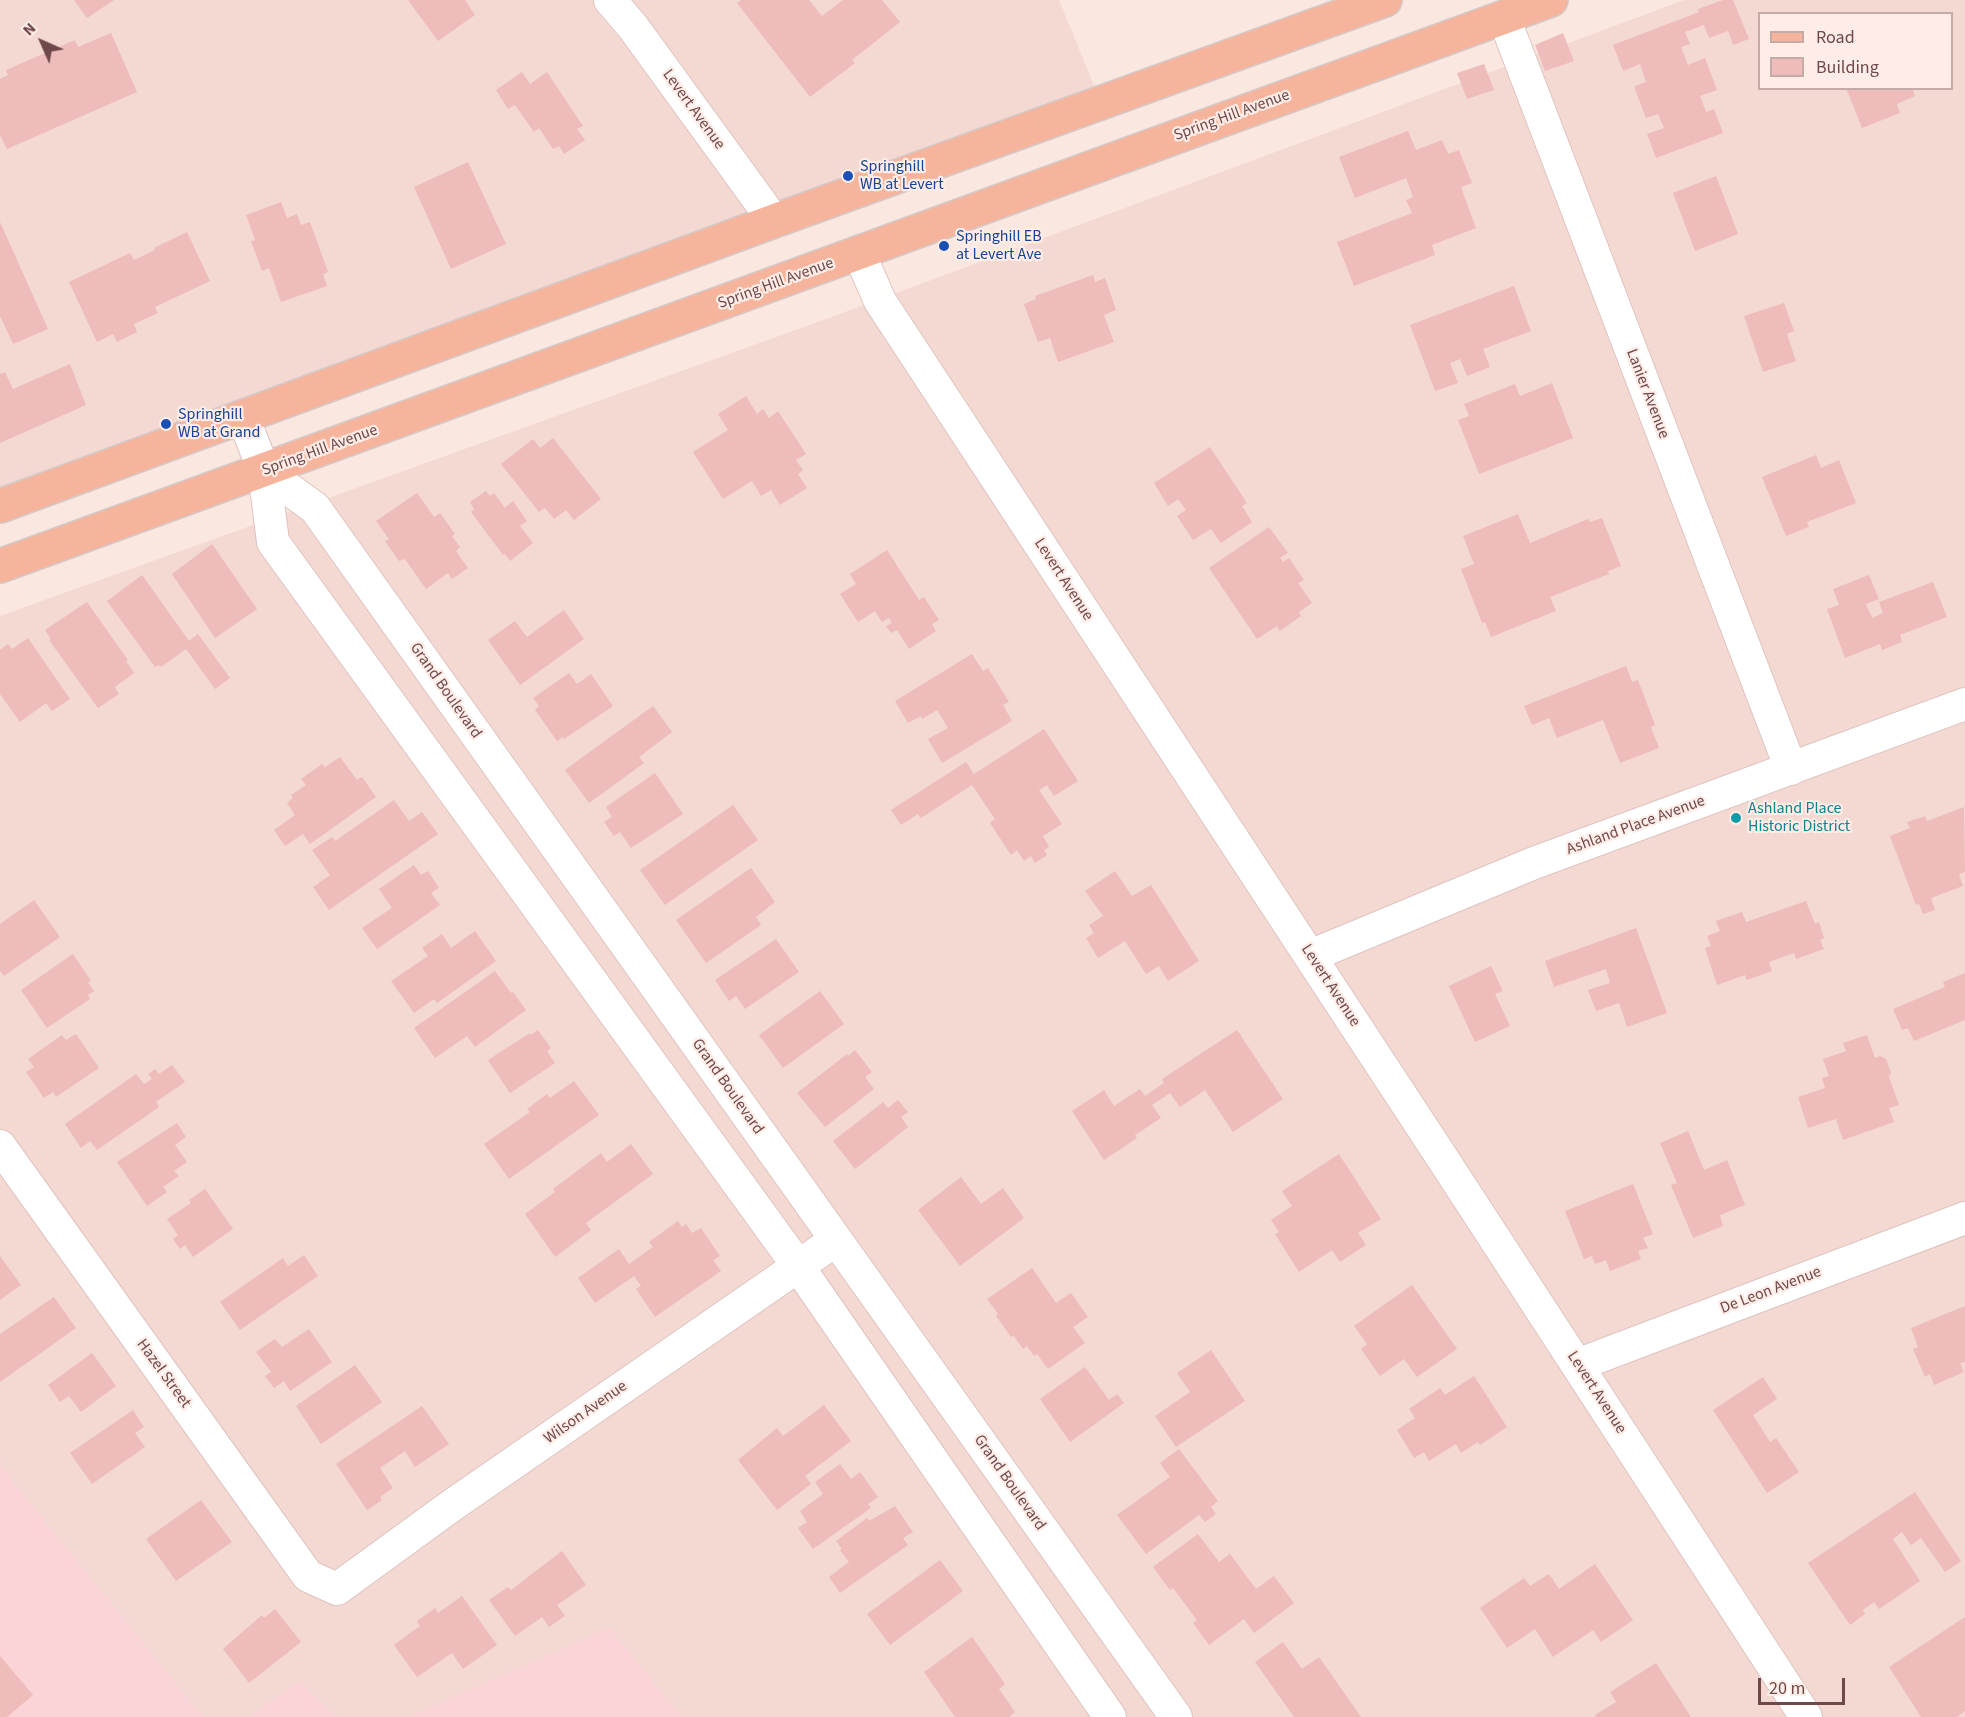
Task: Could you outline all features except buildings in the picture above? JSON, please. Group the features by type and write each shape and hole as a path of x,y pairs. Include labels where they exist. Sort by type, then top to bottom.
{"main road":[{"path":"0,506 774,221 1385,0"},
{"name":"Spring Hill Avenue","path":"0,566 1551,0"}],"street":[{"name":"Levert Avenue","path":"610,0 633,27 774,221"},
{"name":"Lanier Avenue","path":"1504,18 1791,769"},
{"name":"Levert Avenue","path":"859,253 880,301 1806,1717"},
{"path":"243,417 264,471 273,542 798,1266 1110,1717"},
{"name":"Grand Boulevard","path":"264,471 315,508 1176,1717"},
{"name":"Ashland Place Avenue","path":"1310,956 1534,864 1965,704"},
{"name":"Hazel Street","path":"0,1146 308,1576 337,1589"},
{"name":"De Leon Avenue","path":"1577,1365 1965,1218"},
{"name":"Wilson Avenue","path":"337,1589 451,1506 836,1239"}],"shaded area":[{"path":"0,0 1059,0 1097,93 0,494"},
{"path":"1684,0 1965,0 1965,1717 682,1717 610,1628 408,1717 336,1717 300,1680 249,1717 203,1717 0,1465 0,616 829,318"},
{"path":"0,1465 203,1717 0,1717"},
{"path":"610,1628 682,1717 408,1717"},
{"path":"300,1680 336,1717 249,1717"}],"place":[{"name":"Springhill WB at Levert","path":"848,176"},
{"name":"Springhill EB at Levert Ave","path":"944,246"},
{"name":"Springhill WB at Grand","path":"166,424"},
{"name":"Ashland Place Historic District","path":"1736,818"}]}
